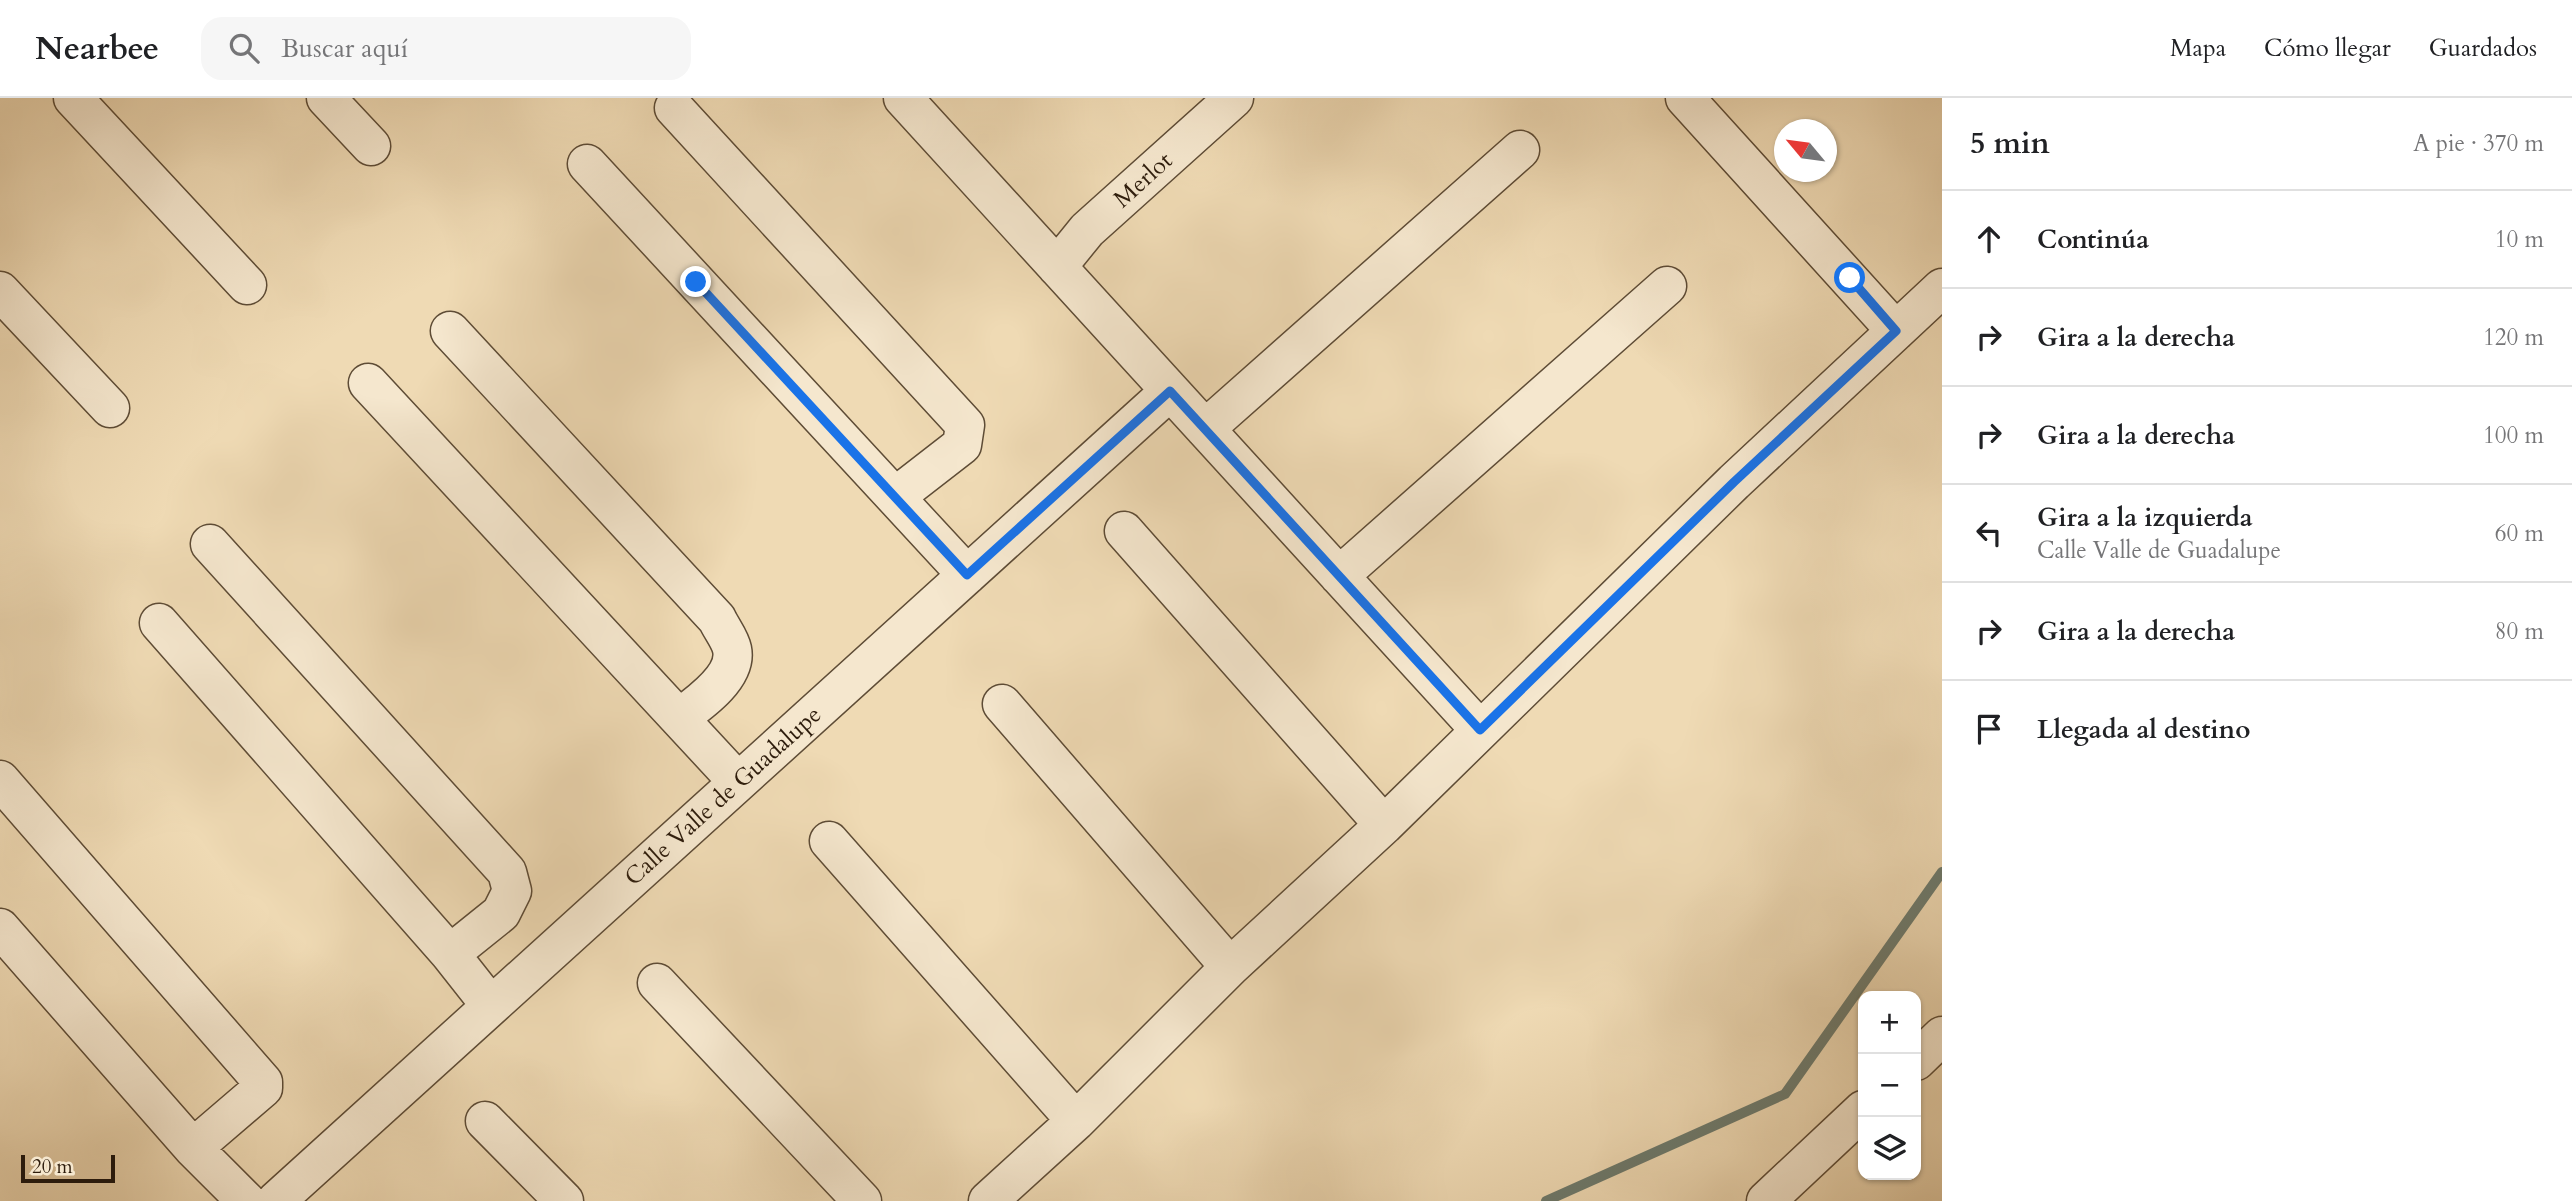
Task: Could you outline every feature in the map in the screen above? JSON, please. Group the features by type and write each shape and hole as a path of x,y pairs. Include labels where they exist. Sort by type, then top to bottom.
{"street":[{"path":"73,98 247,285"},
{"path":"326,98 371,146"},
{"name":"Merlot","path":"1057,267 1087,230 1234,98"},
{"path":"1685,98 1896,331"},
{"path":"922,106 1057,267 1480,730"},
{"path":"674,108 965,425 962,445 895,498"},
{"path":"1205,429 1520,150"},
{"path":"587,164 967,575"},
{"path":"1339,576 1667,286"},
{"path":"988,1201 1076,1121 1230,967 1384,825 1734,482 1942,288"},
{"path":"0,291 110,408"},
{"path":"450,331 717,619 733,650 729,668 712,694 680,718"},
{"path":"368,383 738,782"},
{"name":"Calle Valle de Guadalupe","path":"276,1201 1170,391"},
{"path":"1124,531 1384,825"},
{"path":"210,544 507,873 512,891 501,914 450,954"},
{"path":"159,623 450,954 491,1006"},
{"path":"1002,704 1230,967"},
{"path":"0,780 263,1082 262,1088 193,1148"},
{"path":"829,841 1076,1121"},
{"path":"0,928 193,1148 246,1201"},
{"path":"657,984 862,1201"},
{"path":"1921,1056 1942,1036"},
{"path":"1766,1201 1858,1115"},
{"path":"485,1121 564,1201"}],"waterway":[{"path":"1546,1201 1785,1094 1942,872"}],"route":[{"path":"696,282 967,575 1170,391 1480,730 1734,482 1896,331 1850,278"}]}
